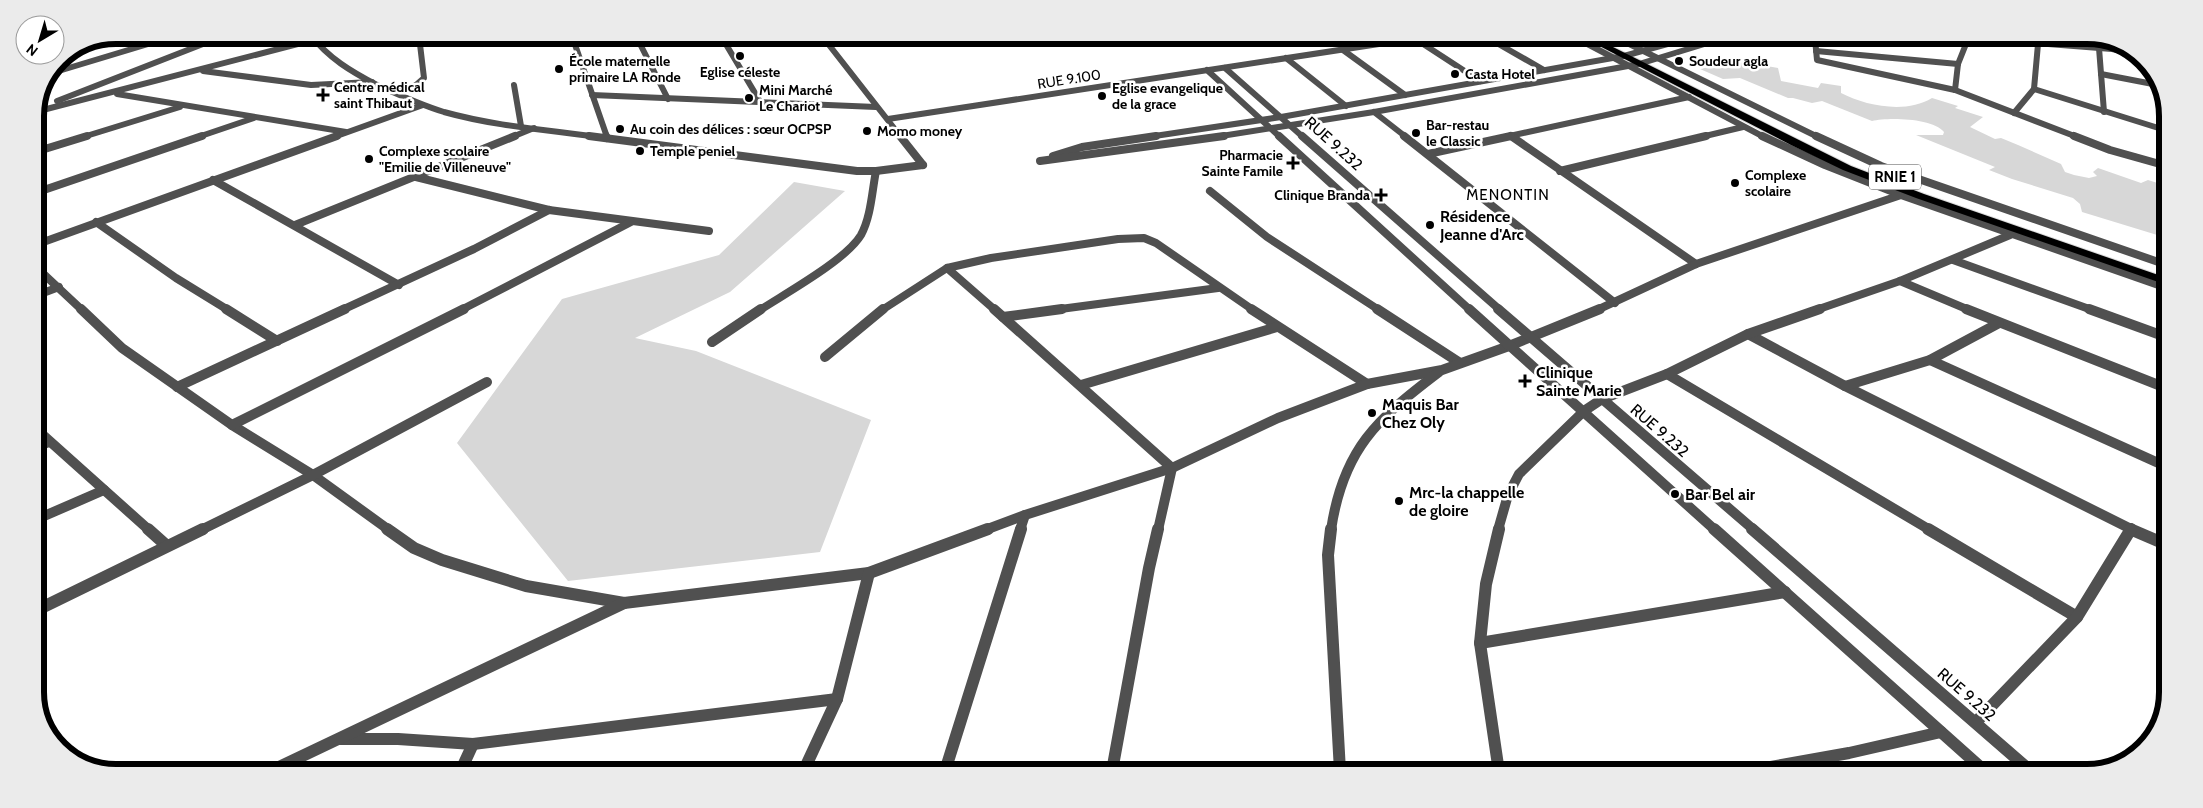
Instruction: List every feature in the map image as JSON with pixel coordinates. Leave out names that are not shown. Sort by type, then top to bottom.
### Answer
[{"type":"highway","name":"RNIE 1","points":[[1600,44],[1624,56],[1634,65],[1847,168],[1920,196],[2159,279]]},
{"type":"highway","name":"RNIE 1","points":[[1620,44],[1654,59],[1809,140],[1863,164],[1930,190],[2159,269]]},
{"type":"street","points":[[61,70],[148,44]]},
{"type":"street","points":[[45,107],[203,44]]},
{"type":"street","points":[[45,108],[197,71],[288,44]]},
{"type":"street","points":[[319,44],[334,59],[372,82],[424,105],[463,116],[534,128],[829,168],[876,171],[923,165],[828,44]]},
{"type":"street","points":[[396,93],[416,85],[424,78],[420,44]]},
{"type":"street","points":[[575,44],[607,138]]},
{"type":"street","points":[[640,44],[668,98]]},
{"type":"street","points":[[726,44],[761,103]]},
{"type":"street","name":"RUE 9.100","points":[[888,120],[1380,44]]},
{"type":"street","points":[[1425,44],[1480,81]]},
{"type":"street","points":[[1498,44],[1544,70]]},
{"type":"street","points":[[1587,44],[1614,58],[1634,65],[1783,148],[1901,195],[2159,285]]},
{"type":"street","points":[[1626,44],[1639,52]]},
{"type":"street","points":[[1668,44],[1614,58],[1346,106],[1082,147],[1040,161],[1274,129],[1374,112],[1634,65],[1704,44]]},
{"type":"street","points":[[1815,44],[1817,60],[1955,90],[2110,150],[2159,164]]},
{"type":"street","points":[[1955,90],[1958,64],[1966,44]]},
{"type":"street","points":[[2014,113],[2034,89],[2038,44],[2119,51]]},
{"type":"street","points":[[2099,48],[2104,112]]},
{"type":"street","points":[[1344,50],[1405,95]]},
{"type":"street","points":[[1816,51],[1958,64]]},
{"type":"street","points":[[1286,58],[1346,106]]},
{"type":"street","points":[[1654,59],[1881,166],[2159,262]]},
{"type":"street","name":"RUE 9.232","points":[[1225,68],[1530,337],[2022,764]]},
{"type":"street","name":"RUE 9.232","points":[[1207,70],[1274,129],[1509,346],[1977,764]]},
{"type":"street","points":[[197,71],[311,85],[372,82]]},
{"type":"street","points":[[2101,74],[2152,84]]},
{"type":"street","points":[[514,86],[521,126]]},
{"type":"street","points":[[2034,89],[2159,128]]},
{"type":"street","points":[[112,93],[180,106],[347,132]]},
{"type":"street","points":[[592,95],[876,107]]},
{"type":"street","points":[[1428,154],[1689,96]]},
{"type":"street","points":[[44,241],[424,105]]},
{"type":"street","points":[[44,149],[180,106]]},
{"type":"street","points":[[1374,112],[1615,303]]},
{"type":"street","points":[[44,191],[256,118]]},
{"type":"street","points":[[1560,171],[1743,127]]},
{"type":"street","points":[[295,225],[534,128]]},
{"type":"street","points":[[1156,136],[1164,145]]},
{"type":"street","points":[[1510,136],[1696,264]]},
{"type":"street","points":[[712,342],[847,252],[861,234],[867,216],[876,171]]},
{"type":"street","points":[[416,176],[549,210],[709,231]]},
{"type":"street","points":[[213,180],[399,284]]},
{"type":"street","points":[[1210,191],[1267,237],[1460,363]]},
{"type":"street","points":[[44,274],[122,348],[232,425],[313,475],[414,548],[442,560],[526,586],[624,603],[869,573],[1025,515],[1172,468],[1278,418],[1367,384],[1442,370],[1509,346],[1615,303],[1696,264],[1901,195]]},
{"type":"street","points":[[177,388],[483,245],[549,210]]},
{"type":"street","points":[[96,222],[176,278],[277,341]]},
{"type":"street","points":[[232,425],[502,290],[632,222]]},
{"type":"street","points":[[1498,764],[1480,643],[1486,584],[1508,495],[1519,474],[1584,411],[1602,399],[1667,374],[1748,334],[1953,260],[2010,234]]},
{"type":"street","points":[[825,357],[887,306],[947,268],[963,263],[1010,255],[1118,239],[1144,238],[1156,244],[1277,327],[1367,384]]},
{"type":"street","points":[[1953,260],[2159,334]]},
{"type":"street","points":[[947,268],[1081,385],[1172,468]]},
{"type":"street","points":[[1900,280],[1999,323],[2159,385]]},
{"type":"street","points":[[44,293],[59,287]]},
{"type":"street","points":[[1003,317],[1218,288]]},
{"type":"street","points":[[1845,386],[1930,360],[1999,323]]},
{"type":"street","points":[[1081,385],[1277,327]]},
{"type":"street","points":[[1748,334],[1845,386],[2130,529],[2159,541]]},
{"type":"street","points":[[1930,360],[2159,463]]},
{"type":"street","points":[[1340,764],[1328,555],[1331,519],[1341,484],[1366,436],[1397,404],[1442,370]]},
{"type":"street","points":[[1667,374],[2077,616]]},
{"type":"street","points":[[44,607],[313,475],[487,382]]},
{"type":"street","points":[[44,437],[167,546]]},
{"type":"street","points":[[44,444],[49,442]]},
{"type":"street","points":[[1113,764],[1149,568],[1172,468]]},
{"type":"street","points":[[44,516],[104,490]]},
{"type":"street","points":[[946,764],[1025,515]]},
{"type":"street","points":[[1976,722],[2077,616],[2130,529]]},
{"type":"street","points":[[807,764],[837,699],[869,573]]},
{"type":"street","points":[[1480,643],[1784,592]]},
{"type":"street","points":[[286,764],[624,603]]},
{"type":"street","points":[[340,739],[398,739],[473,744],[837,699]]},
{"type":"street","points":[[1787,764],[1849,753],[1941,732]]},
{"type":"street","points":[[464,764],[473,744]]},
{"type":"shaded area","points":[[1739,61],[1778,68],[1781,81],[1818,88],[1821,83],[1841,86],[1841,93],[1874,105],[1910,106],[1932,98],[1958,106],[1955,108],[1983,117],[1970,127],[1995,139],[2001,138],[2061,164],[2065,172],[2089,178],[2097,176],[2093,172],[2098,168],[2141,183],[2148,180],[2159,183],[2159,236],[2082,212],[2080,204],[2073,198],[1989,170],[1995,167],[1916,135],[1943,135],[1944,132],[1930,124],[1921,121],[1899,119],[1872,121],[1822,101],[1812,103],[1788,98],[1740,78],[1723,79],[1700,69],[1721,64],[1731,68],[1740,66],[1733,62]]},
{"type":"shaded area","points":[[794,182],[845,191],[730,292],[635,338],[696,351],[871,420],[820,552],[568,581],[457,443],[562,299],[719,255]]},
{"type":"place","name":"Eglise céleste","points":[[740,56]]},
{"type":"place","name":"Soudeur agla","points":[[1679,61]]},
{"type":"place","name":"École maternelle primaire LA Ronde","points":[[559,69]]},
{"type":"place","name":"Casta Hotel","points":[[1455,74]]},
{"type":"place","name":"Centre médical saint Thibaut","points":[[323,95]]},
{"type":"place","name":"Eglise evangelique de la grace","points":[[1102,96]]},
{"type":"place","name":"Mini Marché Le Chariot","points":[[749,98]]},
{"type":"place","name":"Au coin des délices : sœur OCPSP","points":[[620,129]]},
{"type":"place","name":"Momo money","points":[[867,131]]},
{"type":"place","name":"Bar-restau le Classic","points":[[1416,133]]},
{"type":"place","name":"Temple peniel","points":[[640,151]]},
{"type":"place","name":"Complexe scolaire \"Emilie de Villeneuve\"","points":[[369,159]]},
{"type":"place","name":"Pharmacie Sainte Famile","points":[[1293,163]]},
{"type":"place","name":"Complexe scolaire","points":[[1735,183]]},
{"type":"place","name":"Clinique Branda","points":[[1381,195]]},
{"type":"place","name":"Résidence Jeanne d'Arc","points":[[1430,225]]},
{"type":"place","name":"Clinique Sainte Marie","points":[[1525,381]]},
{"type":"place","name":"Maquis Bar Chez Oly","points":[[1372,413]]},
{"type":"place","name":"Bar Bel air","points":[[1675,494]]},
{"type":"place","name":"Mrc-la chappelle de gloire","points":[[1399,501]]},
{"type":"district","name":"MENONTIN","points":[[1508,195]]}]
